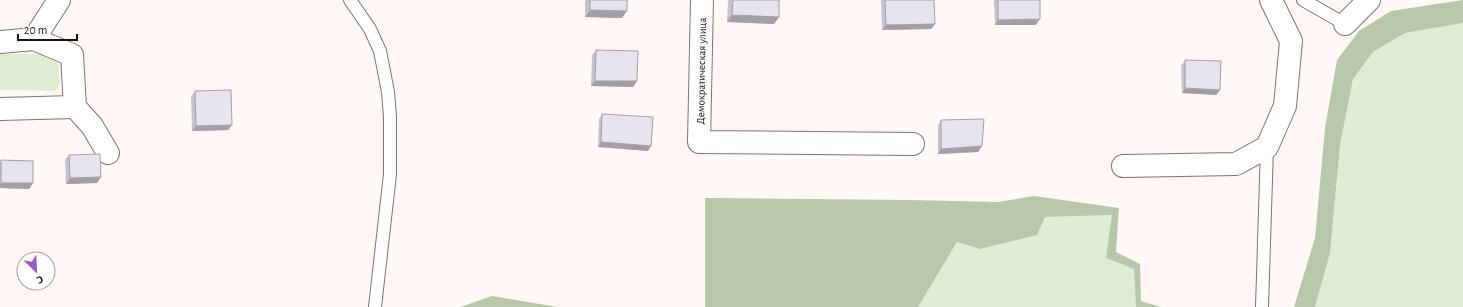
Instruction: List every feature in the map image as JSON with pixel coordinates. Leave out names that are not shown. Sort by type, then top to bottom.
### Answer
[{"type":"street","points":[[34,39],[59,0]]},
{"type":"street","name":"Демократическая улица","points":[[702,0],[699,142],[914,144]]},
{"type":"street","points":[[1123,166],[1236,164],[1267,147],[1285,106],[1290,41],[1271,0]]},
{"type":"street","points":[[1345,24],[1369,0]]},
{"type":"street","points":[[0,42],[34,39],[72,55],[75,107],[92,126],[108,153]]},
{"type":"street","points":[[0,109],[75,107]]},
{"type":"lane","points":[[350,0],[370,29],[380,51],[388,92],[390,117],[390,174],[375,307]]},
{"type":"lane","points":[[1302,0],[1345,24]]},
{"type":"lane","points":[[1262,307],[1267,147]]},
{"type":"green space","points":[[1463,0],[1463,23],[1405,33],[1373,52],[1353,79],[1340,145],[1330,253],[1315,307],[1294,307],[1315,238],[1325,128],[1337,60],[1359,31],[1391,11]]},
{"type":"green space","points":[[1463,23],[1463,307],[1315,307],[1330,253],[1340,145],[1353,79],[1373,52],[1405,33]]},
{"type":"green space","points":[[0,54],[45,54],[58,63],[60,84],[55,91],[0,90]]},
{"type":"green space","points":[[1034,196],[1119,208],[1116,252],[1140,264],[1141,301],[1161,307],[1136,307],[1134,269],[1106,258],[1112,215],[1045,217],[1037,235],[980,249],[957,242],[918,307],[705,307],[705,198],[998,202]]},
{"type":"green space","points":[[1113,215],[1106,258],[1135,269],[1137,307],[918,307],[957,242],[980,249],[1037,235],[1045,217]]},
{"type":"green space","points":[[492,296],[558,307],[460,307]]},
{"type":"building","points":[[590,0],[627,0],[627,11],[590,10]]},
{"type":"building","points":[[733,0],[779,0],[779,17],[732,15]]},
{"type":"building","points":[[885,0],[934,0],[935,24],[886,25]]},
{"type":"building","points":[[998,0],[1040,0],[1040,19],[998,20]]},
{"type":"building","points":[[596,50],[638,51],[637,81],[595,81]]},
{"type":"building","points":[[1185,60],[1221,61],[1220,90],[1185,88]]},
{"type":"building","points":[[231,90],[232,125],[196,126],[195,91]]},
{"type":"building","points":[[602,114],[653,117],[651,146],[601,142]]},
{"type":"building","points":[[984,119],[982,146],[941,149],[941,120]]},
{"type":"building","points":[[100,154],[101,177],[70,178],[69,155]]},
{"type":"building","points":[[1,160],[33,161],[33,183],[1,183]]}]
